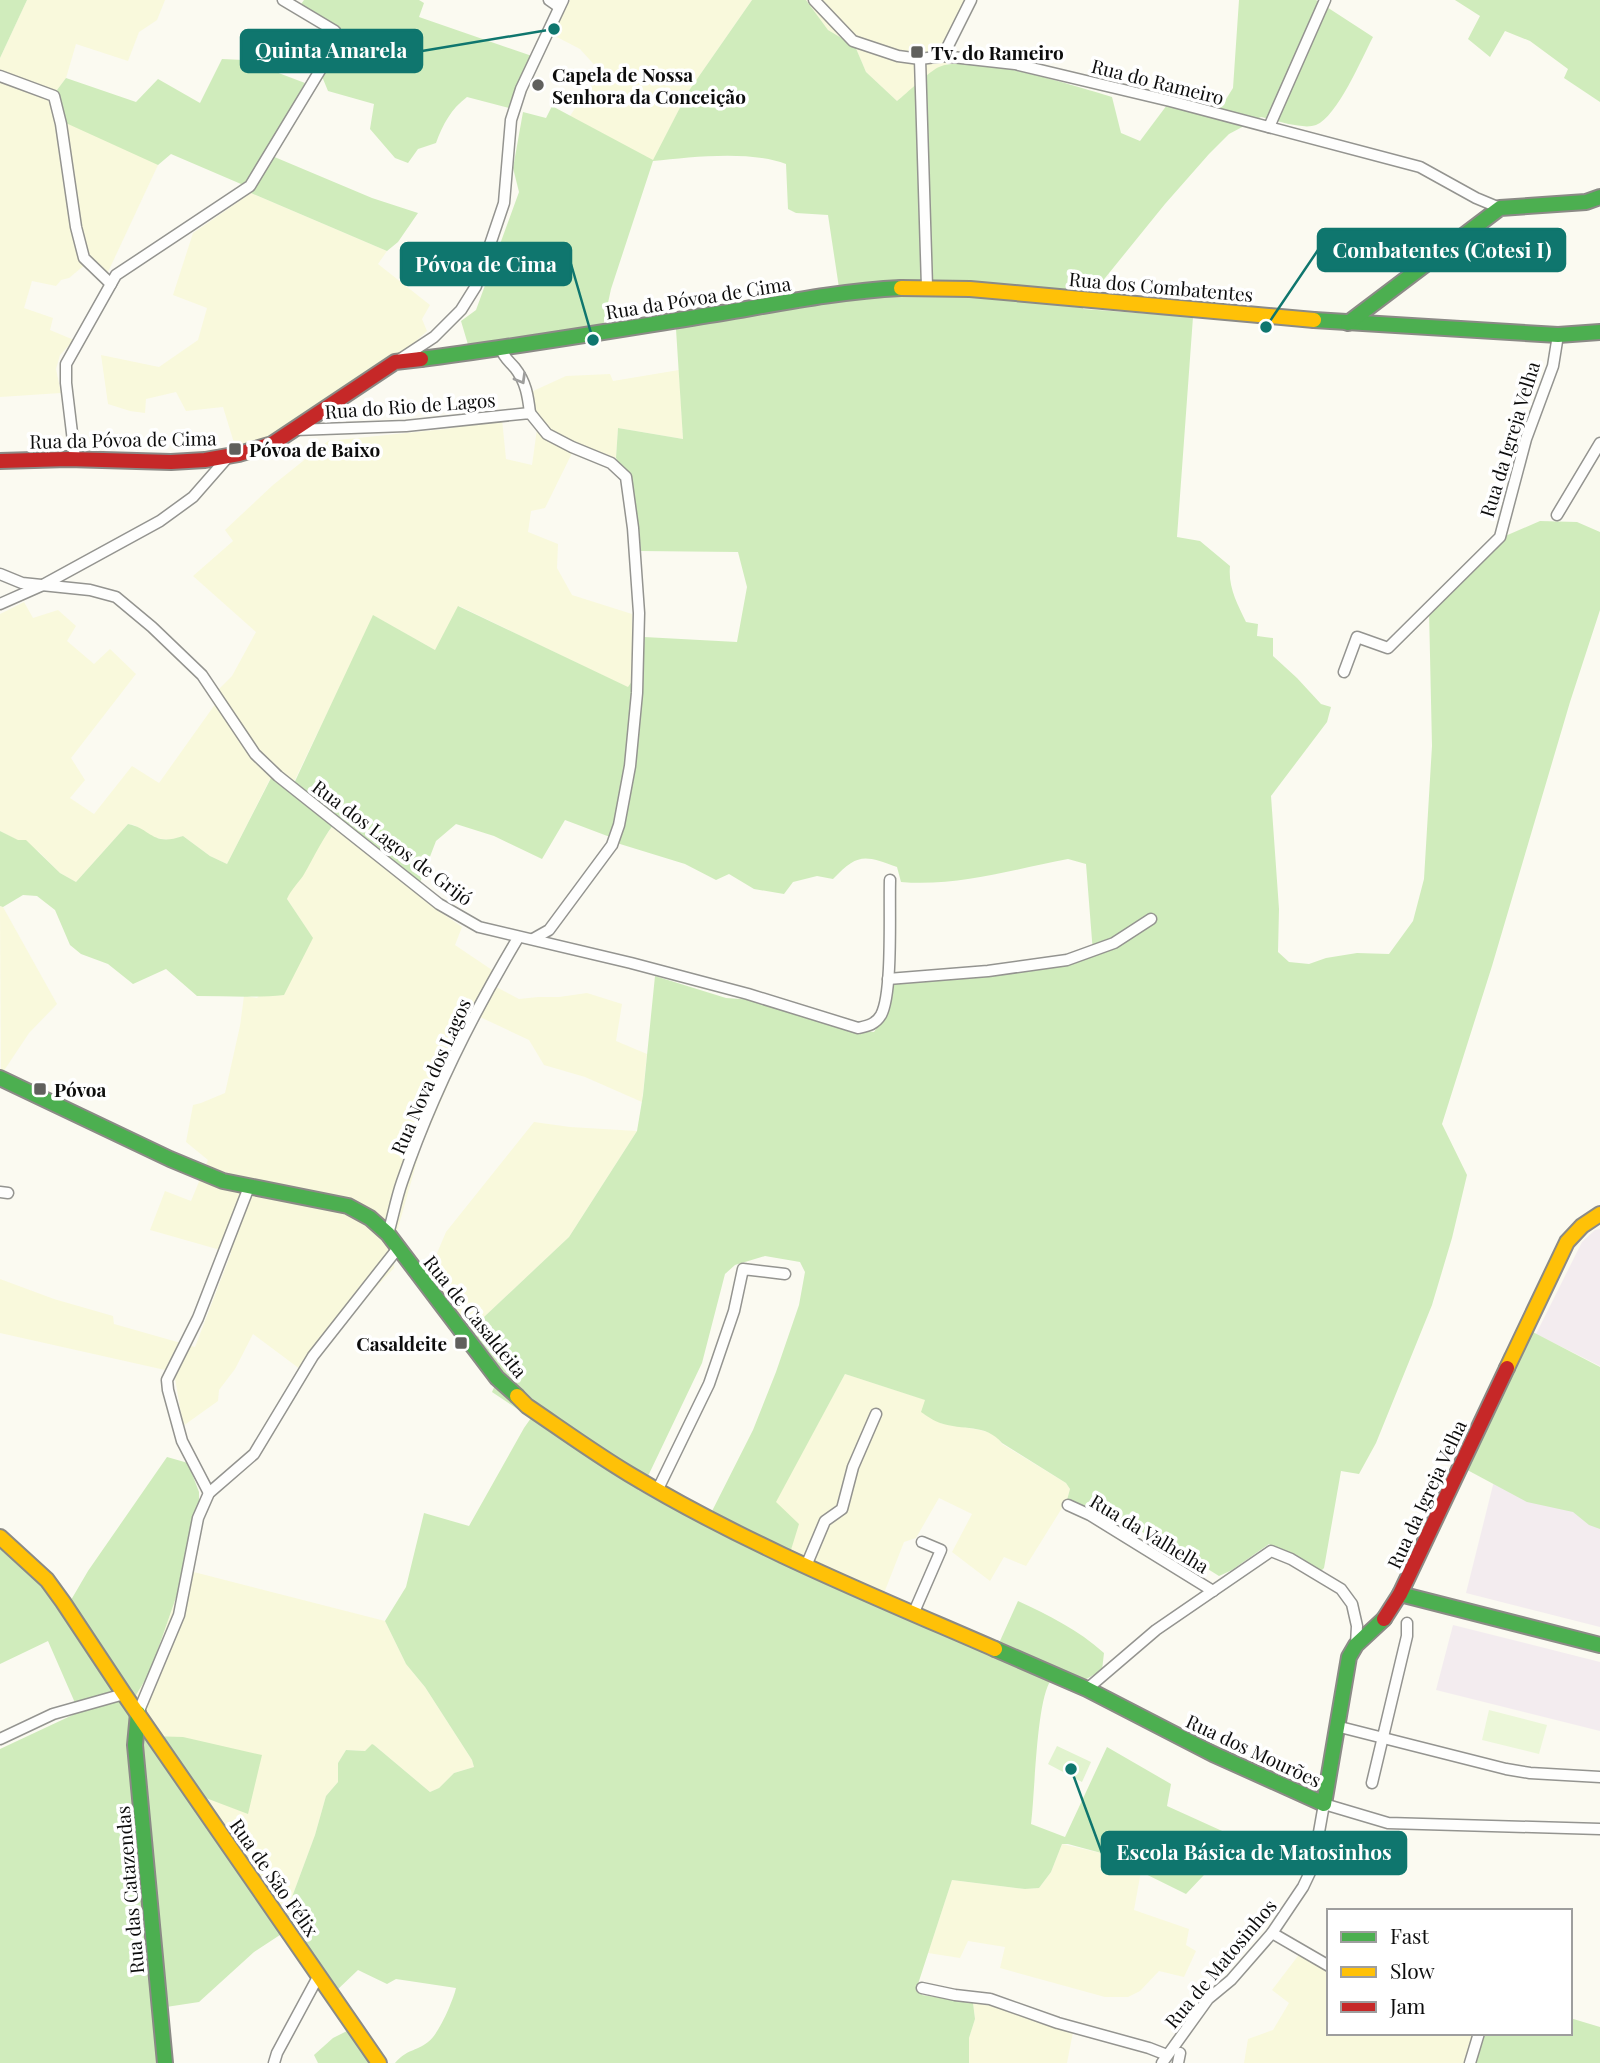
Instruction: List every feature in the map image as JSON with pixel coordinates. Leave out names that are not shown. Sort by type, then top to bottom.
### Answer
[{"type":"street","points":[[75,458],[66,365],[116,275],[250,186],[337,44],[335,32],[283,0]]},
{"type":"street","points":[[396,362],[434,337],[461,310],[476,285],[504,203],[511,120],[521,89],[561,4],[549,0]]},
{"type":"street","name":"Rua do Rameiro","points":[[814,0],[853,41],[898,56],[920,59],[943,56],[1015,64],[1269,127],[1420,167],[1500,208]]},
{"type":"street","points":[[943,56],[971,0]]},
{"type":"street","points":[[1269,127],[1325,0]]},
{"type":"street","points":[[920,59],[928,287]]},
{"type":"street","points":[[0,76],[54,96],[61,124],[76,227],[84,258],[111,284]]},
{"type":"street","points":[[1348,323],[1500,208],[1586,202],[1600,197]]},
{"type":"street","name":"Rua da Póvoa de Cima","points":[[0,461],[75,458],[186,462],[228,457],[251,452],[272,443],[396,362],[501,349],[878,289],[928,287]]},
{"type":"street","name":"Rua dos Combatentes","points":[[928,287],[1017,292],[1348,323],[1558,335],[1600,332]]},
{"type":"street","name":"Rua da Igreja Velha","points":[[1344,672],[1357,637],[1388,648],[1500,537],[1526,439],[1553,366],[1558,335]]},
{"type":"street","name":"Rua do Rio de Lagos","points":[[292,430],[406,426],[530,413],[527,389],[516,370],[503,356],[501,349]]},
{"type":"street","points":[[530,413],[547,434],[611,463],[626,477],[633,528],[639,613],[637,693],[630,766],[619,825],[612,845],[549,930],[533,939]]},
{"type":"street","points":[[1557,515],[1600,443]]},
{"type":"street","points":[[0,604],[43,585],[160,521],[193,497],[228,457]]},
{"type":"street","name":"Rua dos Lagos de Grijó","points":[[0,574],[22,583],[90,590],[116,597],[202,675],[255,754],[278,776],[439,904],[479,927],[748,994],[858,1028],[871,1026],[881,1015],[888,979],[890,880]]},
{"type":"street","points":[[888,979],[988,971],[1067,960],[1114,943],[1151,919]]},
{"type":"street","name":"Rua Nova dos Lagos","points":[[388,1234],[401,1184],[429,1111],[491,983],[518,938]]},
{"type":"street","name":"Rua de Casaldeita","points":[[0,1078],[170,1159],[223,1181],[348,1206],[369,1216],[388,1234],[492,1372],[527,1406],[657,1491],[806,1566],[914,1612]]},
{"type":"street","points":[[209,1493],[182,1441],[167,1380],[198,1318],[249,1187]]},
{"type":"street","name":"Rua da Igreja Velha","points":[[1324,1804],[1347,1663],[1356,1645],[1381,1623],[1400,1594],[1567,1242],[1578,1228],[1600,1214]]},
{"type":"street","points":[[138,1713],[179,1615],[198,1518],[209,1493],[254,1454],[313,1356],[398,1248]]},
{"type":"street","points":[[657,1491],[709,1384],[734,1311],[743,1269],[785,1274]]},
{"type":"street","points":[[806,1566],[825,1521],[842,1509],[853,1467],[876,1414]]},
{"type":"street","name":"Rua da Valhelha","points":[[1068,1505],[1090,1515],[1213,1591]]},
{"type":"street","name":"Rua de São Félix","points":[[0,1537],[47,1580],[379,2063]]},
{"type":"street","points":[[914,1612],[941,1550],[922,1542]]},
{"type":"street","points":[[1087,1689],[1156,1630],[1271,1551],[1291,1559],[1341,1589],[1352,1604],[1357,1626],[1356,1645]]},
{"type":"street","points":[[1400,1594],[1600,1645]]},
{"type":"street","name":"Rua dos Mourões","points":[[914,1612],[1087,1689],[1213,1754],[1324,1804],[1388,1824],[1600,1829]]},
{"type":"street","points":[[1372,1783],[1407,1636],[1407,1623]]},
{"type":"street","points":[[0,1739],[53,1714],[124,1694]]},
{"type":"street","name":"Rua das Catazendas","points":[[138,1713],[135,1745],[165,2063]]},
{"type":"street","points":[[1336,1726],[1506,1769],[1600,1777]]},
{"type":"street","name":"Rua de Matosinhos","points":[[1165,2059],[1208,1999],[1231,1980],[1272,1933],[1311,1873],[1324,1804]]},
{"type":"street","points":[[1272,1933],[1327,1965]]},
{"type":"street","points":[[274,2063],[319,1975]]},
{"type":"street","points":[[922,1988],[990,1999],[1032,2015],[1149,2048],[1165,2059]]},
{"type":"street","points":[[1470,2063],[1478,2035]]},
{"type":"shaded area","points":[[1600,1229],[1600,1366],[1536,1334],[1582,1242],[1595,1230]]},
{"type":"shaded area","points":[[1495,1477],[1600,1516],[1600,1627],[1466,1593]]},
{"type":"shaded area","points":[[1453,1625],[1600,1662],[1600,1731],[1436,1690]]},
{"type":"green space","points":[[0,0],[27,0],[0,58]]},
{"type":"green space","points":[[27,0],[165,0],[157,20],[139,32],[128,61],[76,44],[66,78],[51,98],[158,165],[108,272],[87,263],[56,286],[32,281],[24,308],[53,318],[50,330],[74,340],[60,355],[56,369],[61,393],[0,397],[0,58]]},
{"type":"green space","points":[[304,0],[419,0],[424,3],[419,17],[532,56],[509,108],[467,97],[448,117],[436,143],[418,149],[408,163],[395,158],[370,129],[374,104],[328,91],[321,74],[344,34],[329,22],[299,7]]},
{"type":"green space","points":[[570,0],[752,0],[688,92],[653,161],[570,116],[600,71],[580,49],[553,35]]},
{"type":"green space","points":[[752,0],[806,0],[828,30],[855,46],[866,72],[897,101],[939,67],[975,64],[999,67],[1112,97],[1121,133],[1140,141],[1170,101],[1212,112],[1223,104],[1233,88],[1239,0],[1316,0],[1373,37],[1348,86],[1324,120],[1316,125],[1304,126],[1261,117],[1229,134],[1165,204],[1084,304],[1083,309],[1193,317],[1177,537],[1200,541],[1230,566],[1232,588],[1246,622],[1258,624],[1257,636],[1273,638],[1273,656],[1321,704],[1331,707],[1327,722],[1271,796],[1279,909],[1278,952],[1289,962],[1309,964],[1357,953],[1389,954],[1413,921],[1424,879],[1432,746],[1429,610],[1496,540],[1540,521],[1577,522],[1600,532],[1600,610],[1442,1124],[1467,1175],[1432,1305],[1376,1443],[1359,1474],[1341,1471],[1324,1568],[1320,1572],[1269,1544],[1219,1576],[1179,1551],[1115,1518],[1109,1522],[1067,1500],[1070,1489],[1066,1483],[988,1433],[938,1422],[921,1412],[925,1400],[845,1374],[776,1502],[799,1524],[786,1566],[943,1634],[995,1652],[1018,1601],[1073,1630],[1104,1653],[1102,1670],[1083,1681],[1051,1680],[1046,1691],[1039,1727],[1031,1824],[1065,1837],[1107,1747],[1171,1784],[1167,1806],[1231,1835],[1220,1858],[1186,1894],[1105,1854],[1068,1844],[1062,1844],[1051,1872],[1039,1888],[1025,1889],[952,1880],[918,1984],[922,1995],[973,2003],[975,2019],[969,2038],[969,2063],[395,2063],[403,2055],[423,2045],[437,2032],[456,1988],[396,1979],[387,1984],[358,1970],[336,1991],[283,1933],[254,1952],[199,2002],[153,2009],[159,2063],[0,2063],[0,1749],[79,1712],[48,1641],[0,1664],[0,1539],[64,1612],[88,1571],[167,1457],[188,1463],[199,1492],[199,1512],[187,1566],[150,1672],[136,1695],[132,1714],[149,1736],[183,1737],[262,1755],[248,1814],[190,1792],[288,1920],[292,1897],[326,1796],[338,1782],[338,1763],[346,1750],[365,1751],[374,1745],[430,1792],[439,1788],[454,1773],[474,1767],[425,1687],[406,1664],[385,1621],[406,1587],[424,1513],[469,1526],[531,1418],[492,1392],[500,1374],[467,1333],[569,1237],[637,1131],[655,976],[726,998],[755,1000],[845,1028],[874,1032],[880,1023],[892,983],[1002,973],[1093,953],[1086,864],[1068,859],[964,880],[922,883],[901,882],[897,867],[877,860],[862,859],[849,864],[833,879],[817,876],[793,882],[784,894],[754,889],[729,874],[716,880],[685,864],[620,844],[610,837],[565,820],[542,859],[494,836],[456,824],[436,841],[419,885],[339,818],[287,899],[313,938],[284,995],[197,996],[166,969],[133,984],[108,964],[81,954],[70,945],[55,910],[37,896],[23,895],[3,907],[0,906],[0,831],[18,840],[26,840],[60,873],[76,882],[128,824],[158,838],[173,839],[183,836],[210,856],[227,864],[271,778],[290,792],[373,615],[435,650],[458,606],[628,687],[635,677],[644,637],[737,642],[747,587],[738,552],[639,551],[622,468],[616,458],[618,428],[683,439],[676,329],[841,301],[828,215],[796,213],[788,209],[786,164],[738,156],[702,156],[653,161],[611,289],[603,326],[469,348],[461,321],[476,310],[519,192],[513,168],[523,112],[546,118],[552,106],[653,160],[688,92]],"holes":[[[765,1256],[800,1262],[805,1272],[799,1305],[776,1372],[753,1430],[705,1525],[638,1490],[649,1474],[702,1363],[725,1274],[735,1265]]]},
{"type":"green space","points":[[806,0],[967,0],[943,42],[947,66],[939,67],[897,101],[866,72],[855,46],[828,30]]},
{"type":"green space","points":[[1455,0],[1600,0],[1600,102],[1564,78],[1568,69],[1530,41],[1505,31],[1490,57],[1468,39],[1480,16]]},
{"type":"green space","points":[[222,59],[244,60],[305,83],[265,153],[372,198],[418,213],[398,242],[387,251],[251,193],[241,184],[171,154],[158,165],[68,124],[54,113],[51,98],[66,78],[136,102],[158,79],[200,103]]},
{"type":"green space","points":[[251,193],[387,251],[378,264],[430,305],[422,319],[427,331],[400,356],[274,436],[235,446],[223,407],[186,411],[176,392],[146,399],[145,413],[108,404],[101,355],[159,367],[198,340],[207,308],[173,295],[193,233]]},
{"type":"green space","points":[[679,370],[683,439],[618,428],[616,458],[577,443],[545,508],[531,511],[528,532],[558,544],[557,568],[572,595],[632,614],[632,632],[644,637],[635,677],[629,688],[459,606],[435,650],[374,616],[289,792],[270,779],[227,864],[210,856],[183,836],[172,840],[154,838],[128,824],[76,882],[60,873],[38,851],[0,831],[0,614],[24,602],[33,618],[58,610],[76,626],[67,641],[94,664],[110,649],[136,674],[71,758],[85,780],[70,798],[94,814],[132,766],[159,783],[221,696],[217,691],[232,676],[256,632],[193,576],[233,541],[225,530],[273,485],[328,441],[445,429],[502,419],[506,459],[532,465],[537,429],[531,392],[566,376],[610,374],[613,381]]},
{"type":"green space","points":[[339,818],[419,885],[422,899],[462,927],[455,945],[492,970],[487,982],[519,999],[587,993],[622,1004],[616,1041],[647,1054],[642,1102],[585,1077],[544,1065],[529,1040],[480,1017],[421,1147],[396,1235],[394,1268],[336,1330],[308,1375],[253,1334],[235,1369],[219,1390],[218,1401],[183,1426],[174,1372],[0,1333],[0,1279],[54,1299],[113,1316],[114,1324],[195,1347],[231,1253],[150,1230],[165,1191],[191,1201],[208,1160],[186,1142],[193,1105],[225,1093],[244,996],[257,998],[312,937],[287,899],[317,847]]},
{"type":"green space","points":[[0,906],[57,1004],[29,1033],[1,1075]]},
{"type":"green space","points":[[534,1122],[637,1131],[569,1237],[467,1333],[442,1303],[429,1272],[446,1232]]},
{"type":"green space","points":[[1529,1330],[1600,1367],[1600,1529],[1589,1525],[1573,1512],[1527,1502],[1458,1465],[1504,1353],[1527,1335]]},
{"type":"green space","points":[[845,1374],[926,1400],[940,1423],[995,1434],[1002,1444],[1066,1483],[1070,1489],[1067,1500],[1026,1566],[1004,1557],[990,1581],[952,1552],[972,1514],[939,1498],[916,1538],[904,1542],[879,1606],[786,1565],[775,1502]]},
{"type":"green space","points":[[186,1570],[385,1621],[406,1664],[425,1687],[472,1760],[474,1767],[454,1773],[439,1788],[430,1792],[374,1745],[365,1751],[346,1750],[338,1763],[338,1782],[326,1796],[292,1897],[288,1920],[132,1714],[136,1695],[150,1672]]},
{"type":"green space","points":[[1489,1710],[1547,1725],[1539,1754],[1482,1740]]},
{"type":"green space","points":[[1057,1746],[1091,1762],[1082,1782],[1048,1764]]},
{"type":"green space","points":[[1062,1844],[1105,1854],[1141,1871],[1134,1910],[1189,1929],[1186,1945],[1196,1951],[1184,1977],[1159,1971],[1140,1991],[1128,1997],[1105,1997],[1000,1968],[1005,1947],[968,1941],[960,1958],[928,1953],[952,1880],[1025,1889],[1039,1888],[1051,1872]]},
{"type":"green space","points":[[1301,1952],[1327,1969],[1327,2035],[1479,2035],[1473,2063],[1244,2063],[1248,2039],[1273,2030],[1289,2003],[1272,1990]]},
{"type":"green space","points":[[997,2002],[1029,2019],[1073,2032],[1067,2063],[969,2063],[969,2038],[975,2019],[973,2003]]},
{"type":"green space","points":[[1572,2019],[1600,2027],[1600,2063],[1473,2063],[1479,2035],[1572,2035]]},
{"type":"green space","points":[[347,2031],[372,2063],[318,2063],[314,2055],[333,2038]]},
{"type":"traffic: fast","points":[[1348,323],[1500,208],[1586,202],[1600,197]]},
{"type":"traffic: fast","points":[[421,359],[811,298],[901,288]]},
{"type":"traffic: fast","points":[[1314,320],[1558,335],[1600,332]]},
{"type":"traffic: fast","points":[[0,1078],[170,1159],[223,1181],[348,1206],[370,1218],[388,1234],[497,1378],[517,1396]]},
{"type":"traffic: fast","points":[[1400,1594],[1600,1645]]},
{"type":"traffic: fast","points":[[995,1649],[1087,1689],[1213,1754],[1324,1804],[1349,1657],[1356,1645],[1384,1619]]},
{"type":"traffic: fast","points":[[138,1713],[135,1745],[165,2063]]},
{"type":"traffic: slow","points":[[901,288],[970,289],[1314,320]]},
{"type":"traffic: slow","points":[[1507,1368],[1567,1242],[1582,1226],[1600,1214]]},
{"type":"traffic: slow","points":[[517,1396],[527,1406],[616,1466],[718,1523],[809,1568],[995,1649]]},
{"type":"traffic: slow","points":[[0,1537],[47,1580],[63,1602],[379,2063]]},
{"type":"traffic: jam","points":[[0,461],[68,459],[171,462],[239,454],[272,444],[395,362],[421,359]]},
{"type":"traffic: jam","points":[[1384,1619],[1400,1594],[1507,1368]]},
{"type":"place","name":"Quinta Amarela","points":[[554,29]]},
{"type":"place","name":"Tv. do Rameiro","points":[[917,52]]},
{"type":"place","name":"Capela de Nossa Senhora da Conceição","points":[[538,85]]},
{"type":"place","name":"Combatentes (Cotesi I)","points":[[1266,327]]},
{"type":"place","name":"Póvoa de Cima","points":[[593,340]]},
{"type":"place","name":"Póvoa de Baixo","points":[[235,449]]},
{"type":"place","name":"Póvoa","points":[[40,1089]]},
{"type":"place","name":"Casaldeite","points":[[461,1343]]},
{"type":"place","name":"Escola Básica de Matosinhos","points":[[1071,1769]]}]
